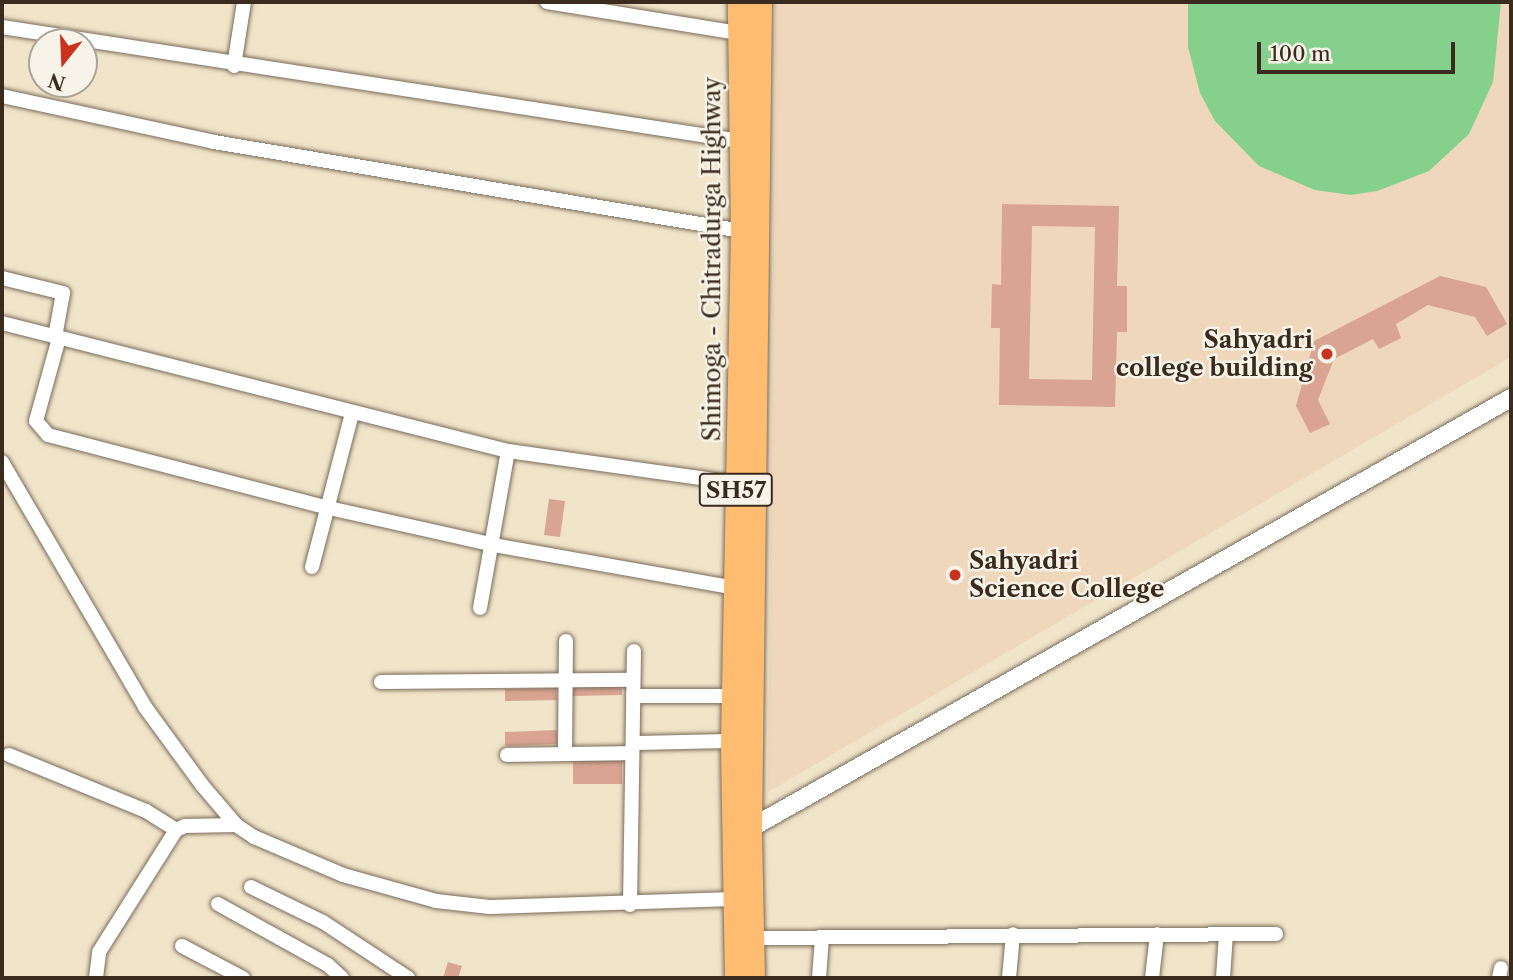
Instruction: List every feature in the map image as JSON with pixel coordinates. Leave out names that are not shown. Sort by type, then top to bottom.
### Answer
[{"type":"main road","name":"Shimoga - Chitradurga Highway","points":[[736,978],[734,899],[742,834],[749,35],[739,2]]},
{"type":"main road","name":"Shimoga - Chitradurga Highway","points":[[753,978],[752,938],[732,741],[742,231],[740,141],[749,35],[760,2]]},
{"type":"street","points":[[234,66],[244,2]]},
{"type":"street","points":[[547,2],[749,35]]},
{"type":"street","points":[[2,27],[234,66],[740,141]]},
{"type":"street","points":[[2,96],[214,142],[742,231]]},
{"type":"street","points":[[2,278],[63,293],[57,337],[36,421],[42,432],[328,509],[494,545],[735,588]]},
{"type":"street","points":[[2,323],[508,451],[737,483]]},
{"type":"street","points":[[742,834],[1511,398]]},
{"type":"street","points":[[312,567],[352,413]]},
{"type":"street","points":[[480,608],[494,545],[508,451]]},
{"type":"street","points":[[2,462],[145,707],[236,825],[291,856],[426,899],[490,907],[631,905],[734,899]]},
{"type":"street","points":[[565,754],[568,680],[566,641]]},
{"type":"street","points":[[631,905],[634,651]]},
{"type":"street","points":[[381,682],[633,680]]},
{"type":"street","points":[[633,696],[733,696]]},
{"type":"street","points":[[507,755],[565,754],[732,741]]},
{"type":"street","points":[[9,755],[146,811],[176,830],[236,825]]},
{"type":"street","points":[[96,978],[99,953],[176,830]]},
{"type":"street","points":[[251,887],[323,922],[408,978]]},
{"type":"street","points":[[218,904],[328,965],[342,978]]},
{"type":"street","points":[[1009,978],[1013,934]]},
{"type":"street","points":[[1152,978],[1157,934]]},
{"type":"street","points":[[1223,978],[1226,934]]},
{"type":"street","points":[[752,938],[1276,934]]},
{"type":"street","points":[[819,978],[822,937]]},
{"type":"street","points":[[181,946],[243,978]]},
{"type":"shaded area","name":"Sahyadri Science College","points":[[775,2],[1511,2],[1511,357],[768,792]]},
{"type":"green space","points":[[1188,2],[1501,2],[1493,82],[1469,134],[1429,171],[1377,191],[1351,195],[1315,190],[1259,166],[1215,121],[1200,93],[1188,47]]},
{"type":"building","points":[[1002,204],[1119,206],[1117,286],[1127,286],[1127,332],[1117,332],[1115,407],[999,405],[1000,328],[991,328],[992,284],[1001,285]],"holes":[[[1032,226],[1095,227],[1092,380],[1029,379]]]},
{"type":"building","name":"Sahyadri college building","points":[[1440,276],[1486,287],[1507,324],[1487,336],[1475,317],[1428,305],[1396,324],[1401,338],[1379,349],[1373,339],[1334,359],[1318,400],[1330,424],[1310,433],[1296,406],[1314,341]]},
{"type":"building","points":[[549,499],[565,501],[560,537],[544,535]]},
{"type":"building","points":[[622,683],[622,695],[572,696],[572,684]]},
{"type":"building","points":[[556,688],[557,700],[505,701],[505,689]]},
{"type":"building","points":[[557,730],[557,744],[505,746],[505,732]]},
{"type":"building","points":[[573,761],[622,761],[622,784],[573,784]]},
{"type":"building","points":[[448,962],[462,966],[458,978],[443,978]]},
{"type":"place","name":"Sahyadri college building","points":[[1327,354]]},
{"type":"place","name":"Sahyadri Science College","points":[[955,575]]}]
